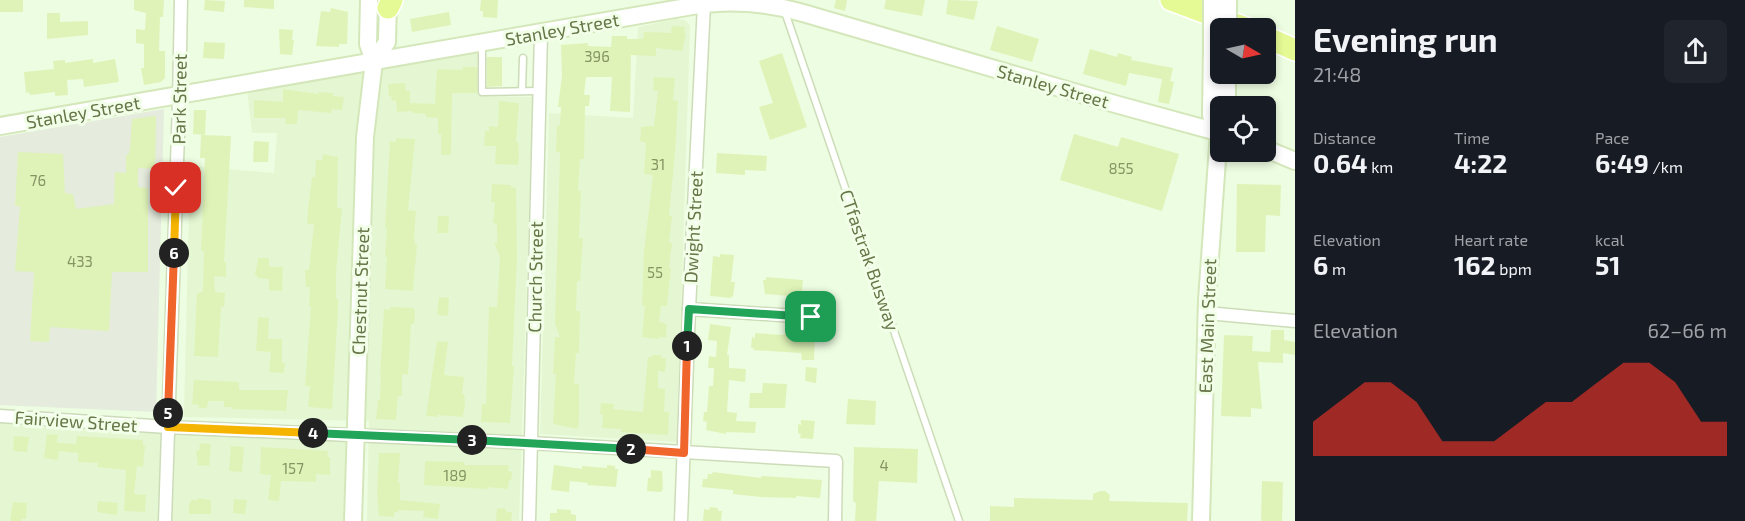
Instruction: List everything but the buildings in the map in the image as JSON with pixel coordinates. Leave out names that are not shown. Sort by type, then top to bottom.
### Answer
[{"type":"highway","points":[[1171,0],[1219,18]]},
{"type":"highway","points":[[1276,41],[1295,50]]},
{"type":"main road","name":"East Main Street","points":[[1211,96],[1212,0]]},
{"type":"main road","points":[[1228,0],[1228,18]]},
{"type":"main road","name":"Chestnut Street","points":[[353,521],[365,137],[374,61],[387,42],[384,2]]},
{"type":"main road","name":"Stanley Street","points":[[0,126],[704,4],[744,3],[783,4],[1115,104],[1210,128]]},
{"type":"main road","points":[[1276,153],[1295,161]]},
{"type":"main road","name":"East Main Street","points":[[1201,521],[1207,313],[1218,162]]},
{"type":"street","name":"Park Street","points":[[165,521],[181,0]]},
{"type":"street","name":"Dwight Street","points":[[681,521],[704,4]]},
{"type":"street","name":"Church Street","points":[[529,521],[541,33]]},
{"type":"street","points":[[689,309],[811,317]]},
{"type":"street","points":[[1207,313],[1295,321]]},
{"type":"street","name":"Fairview Street","points":[[0,416],[168,427],[531,443],[836,461],[835,521]]},
{"type":"lane","name":"CTfastrak Busway","points":[[783,4],[959,521]]},
{"type":"lane","points":[[482,43],[483,92],[540,91]]},
{"type":"lane","points":[[522,91],[523,58]]},
{"type":"shaded area","points":[[676,19],[685,20],[690,26],[677,442],[540,434],[549,113],[633,118],[638,27]]},
{"type":"shaded area","points":[[480,51],[481,96],[533,97],[519,521],[367,521],[369,421],[184,417],[190,166],[274,173],[277,133],[252,133],[247,90]]},
{"type":"shaded area","points":[[164,109],[156,412],[0,405],[0,137]]},
{"type":"shaded area","points":[[0,423],[348,442],[346,521],[0,521]]},
{"type":"route","points":[[176,188],[168,427],[531,443],[684,453],[689,309],[811,317]]}]
